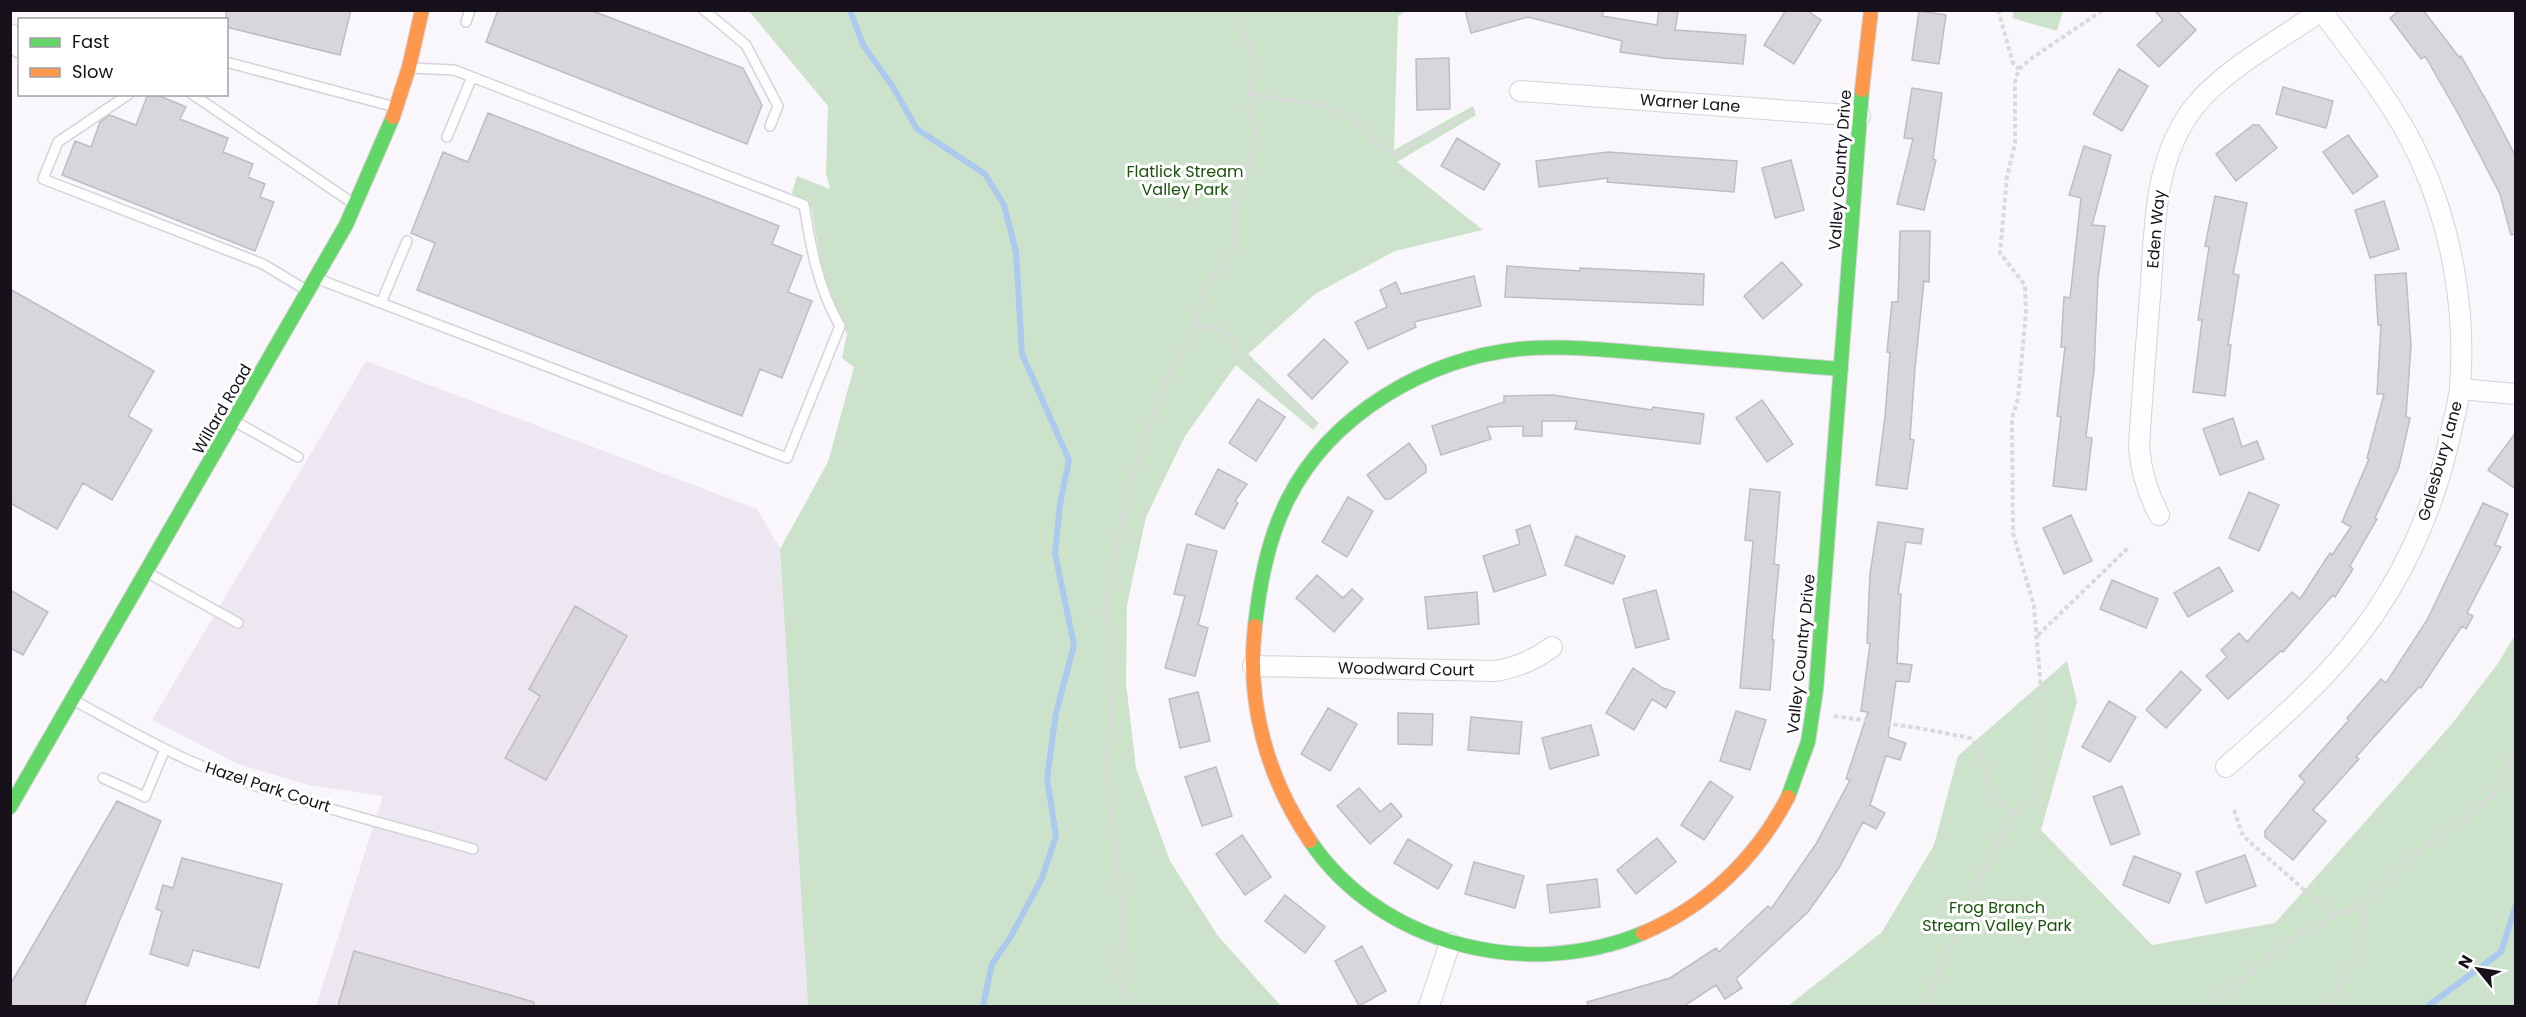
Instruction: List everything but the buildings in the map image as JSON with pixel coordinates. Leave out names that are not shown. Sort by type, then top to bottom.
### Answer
[{"type":"street","name":"Willard Road","points":[[10,807],[234,421],[356,205],[376,164],[397,108],[410,68],[422,10]]},
{"type":"street","name":"Valley Country Drive","points":[[1840,369],[1543,347],[1480,356],[1411,381],[1381,397],[1329,443],[1304,474],[1284,509],[1272,538],[1260,584],[1254,623],[1253,666],[1255,705],[1270,770],[1286,805],[1305,837],[1335,873],[1370,903],[1401,922],[1450,943],[1516,955],[1556,955],[1614,944],[1652,930],[1704,899],[1749,858],[1774,824],[1802,766],[1813,724],[1860,116],[1871,10]]},
{"type":"street","name":"Galesbury Lane","points":[[2226,767],[2304,697],[2330,670],[2354,642],[2386,596],[2420,530],[2434,495],[2460,389],[2461,342],[2458,294],[2450,247],[2437,201],[2419,157],[2396,116],[2321,11]]},
{"type":"street","name":"Eden Way","points":[[2159,515],[2148,494],[2141,471],[2139,447],[2157,200],[2166,160],[2183,123],[2207,93],[2222,79],[2321,11]]},
{"type":"street","name":"Warner Lane","points":[[1520,91],[1860,116]]},
{"type":"street","points":[[2460,389],[2516,394]]},
{"type":"street","name":"Woodward Court","points":[[1253,666],[1496,671],[1514,668],[1533,661],[1552,647]]},
{"type":"street","points":[[1429,1006],[1450,943]]},
{"type":"lane","points":[[466,22],[470,10]]},
{"type":"lane","points":[[704,10],[746,45],[778,106],[770,126]]},
{"type":"lane","points":[[228,63],[397,108]]},
{"type":"lane","points":[[316,278],[787,458],[840,326],[825,298],[816,268],[804,205],[454,70],[410,68]]},
{"type":"lane","points":[[447,137],[471,77]]},
{"type":"lane","points":[[126,96],[58,142],[43,179],[263,264],[308,291]]},
{"type":"lane","points":[[195,96],[356,205]]},
{"type":"lane","points":[[381,303],[407,241]]},
{"type":"lane","points":[[234,421],[298,457]]},
{"type":"lane","points":[[146,572],[238,623]]},
{"type":"lane","name":"Hazel Park Court","points":[[73,699],[165,749],[260,787],[474,849]]},
{"type":"lane","points":[[103,778],[145,797],[165,749]]},
{"type":"path","points":[[1138,1006],[1121,987],[1118,978],[1121,898],[1105,756],[1112,718],[1108,680],[1111,630],[1104,612],[1128,492],[1167,377],[1196,326],[1202,295],[1234,250],[1234,206],[1251,159],[1256,130],[1248,107],[1251,94],[1252,52],[1241,23],[1231,10]]},
{"type":"path","points":[[1998,10],[2013,63],[2019,69]]},
{"type":"path","points":[[1930,1006],[1930,994],[1988,860],[2014,814],[2034,800],[2041,781],[2042,703],[2034,606],[2013,533],[2012,418],[2018,399],[2025,324],[2025,285],[2000,253],[2007,176],[2015,144],[2015,81],[2019,69],[2032,58],[2103,10]]},
{"type":"path","points":[[1251,94],[1289,99],[1340,112],[1352,119],[1378,147],[1396,154],[1477,110]]},
{"type":"path","points":[[1196,326],[1221,329],[1231,336],[1240,356],[1318,428]]},
{"type":"path","points":[[2037,636],[2128,548]]},
{"type":"path","points":[[1832,716],[1970,738],[1980,748],[1989,789],[1994,797],[2014,814]]},
{"type":"path","points":[[2204,1006],[2245,977],[2276,949],[2334,916],[2363,905],[2409,858],[2459,823],[2492,796],[2516,746]]},
{"type":"path","points":[[2234,810],[2243,836],[2334,916]]},
{"type":"path","points":[[2333,1006],[2342,978],[2360,951],[2364,927],[2363,905]]},
{"type":"shaded area","points":[[366,361],[757,509],[780,549],[808,1006],[316,1006],[383,796],[308,785],[238,764],[152,720]]},
{"type":"green space","points":[[2014,10],[2063,11],[2057,31],[2012,18]]},
{"type":"green space","name":"Flatlick Stream Valley Park","points":[[749,11],[1406,11],[1398,16],[1394,150],[1473,106],[1476,115],[1397,162],[1483,230],[1395,251],[1315,294],[1248,354],[1319,423],[1313,430],[1236,365],[1185,436],[1146,517],[1127,605],[1126,683],[1136,768],[1170,861],[1218,936],[1281,1006],[808,1006],[780,549],[828,462],[854,367],[842,358],[847,334],[824,281],[811,207],[792,193],[797,176],[830,189],[826,173],[828,106]]},
{"type":"green space","name":"Frog Branch Stream Valley Park","points":[[2515,635],[2515,1006],[1788,1006],[1882,932],[1934,845],[1958,756],[2067,661],[2077,702],[2041,830],[2152,945],[2275,923],[2451,725],[2499,662]]},
{"type":"waterway","points":[[850,10],[863,45],[893,87],[917,129],[985,174],[1004,205],[1016,252],[1022,354],[1069,460],[1060,504],[1055,553],[1074,645],[1056,713],[1047,778],[1056,836],[1042,878],[1010,938],[992,964],[983,1006]]},
{"type":"waterway","points":[[2428,1006],[2501,952],[2516,905]]},
{"type":"traffic: fast","points":[[1788,797],[1808,742],[1816,690],[1862,90]]},
{"type":"traffic: fast","points":[[10,807],[346,225],[393,117]]},
{"type":"traffic: fast","points":[[1255,626],[1259,593],[1270,545],[1288,499],[1306,469],[1329,441],[1355,417],[1416,378],[1484,355],[1536,348],[1604,350],[1841,369]]},
{"type":"traffic: fast","points":[[1310,841],[1340,877],[1376,906],[1416,929],[1460,944],[1506,953],[1552,954],[1599,947],[1643,933]]},
{"type":"traffic: slow","points":[[393,117],[409,67],[422,10]]},
{"type":"traffic: slow","points":[[1862,90],[1871,10]]},
{"type":"traffic: slow","points":[[1255,626],[1254,683],[1263,738],[1282,792],[1310,841]]},
{"type":"traffic: slow","points":[[1643,933],[1688,909],[1727,878],[1761,840],[1788,797]]}]
